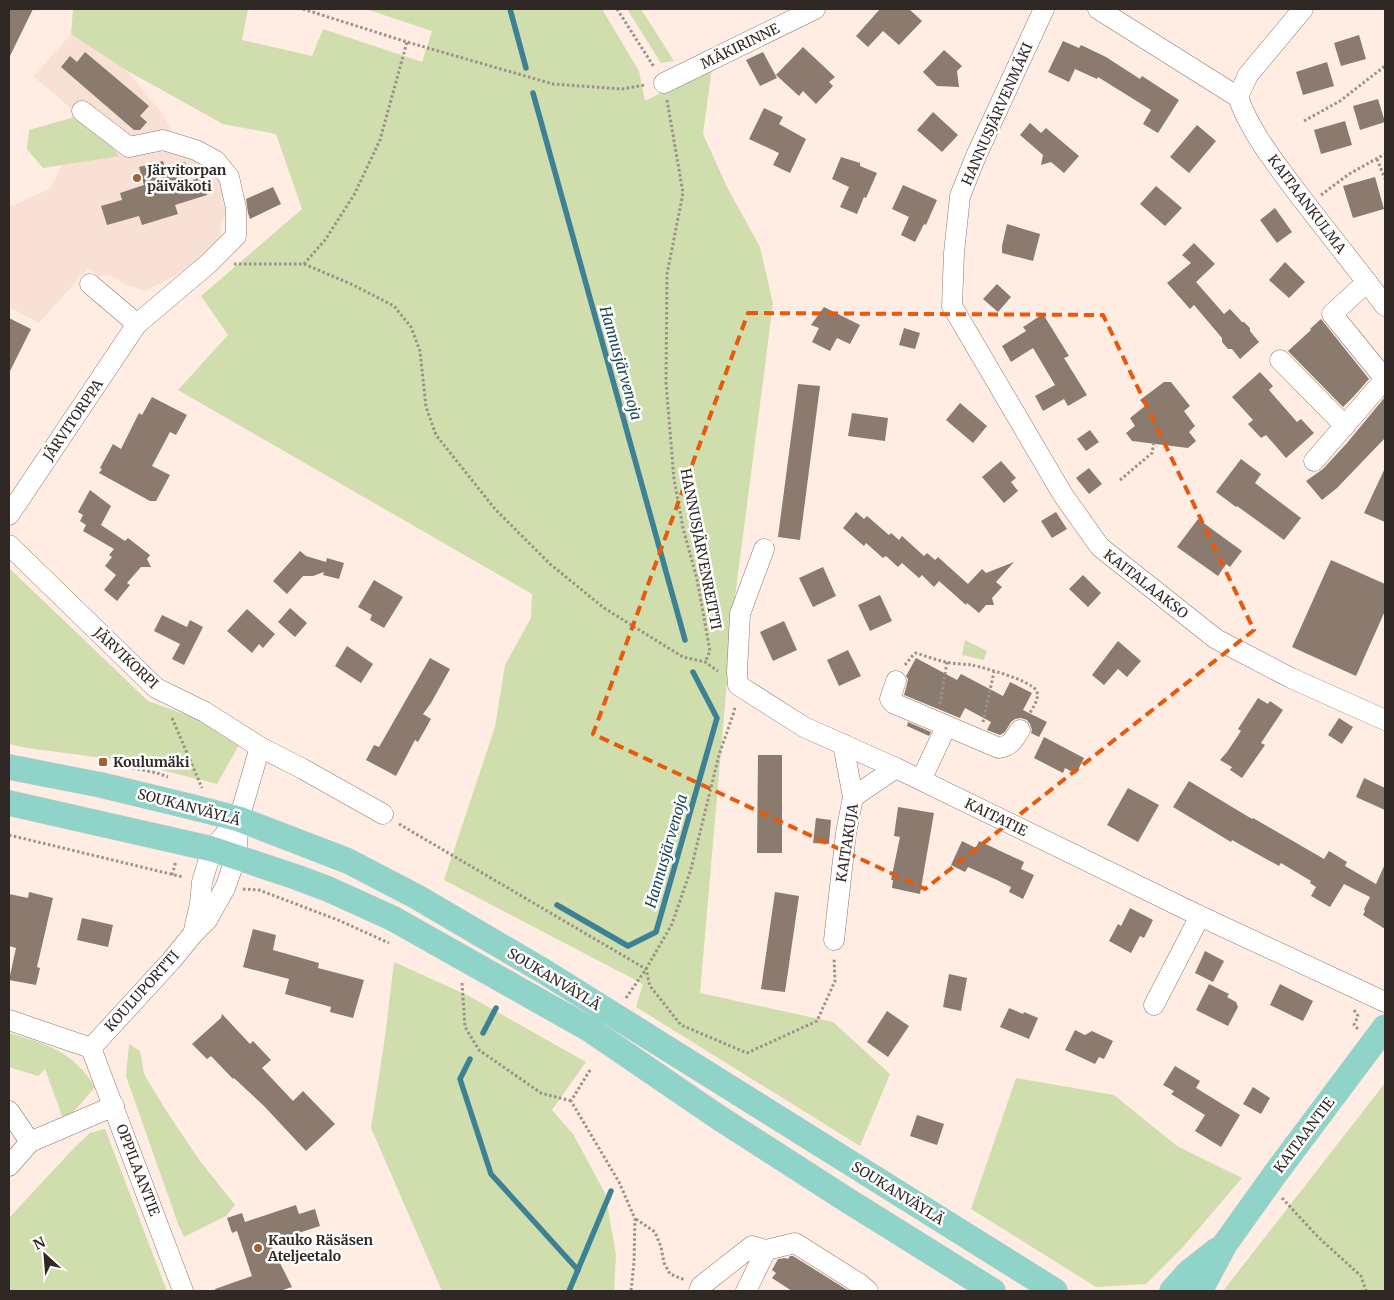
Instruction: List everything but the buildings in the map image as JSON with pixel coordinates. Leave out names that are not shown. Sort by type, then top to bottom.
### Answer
[{"type":"main road","name":"SOUKANVÄYLÄ","points":[[9,767],[101,785],[192,807],[238,820],[348,861],[417,897],[545,972],[1055,1291]]},
{"type":"main road","name":"SOUKANVÄYLÄ","points":[[9,803],[212,849],[328,890],[392,918],[589,1030],[726,1122],[994,1291]]},
{"type":"main road","name":"KAITAANTIE","points":[[1200,1291],[1225,1244],[1380,1034]]},
{"type":"main road","name":"KAITAANTIE","points":[[1172,1291],[1189,1272],[1225,1244]]},
{"type":"street","name":"MÄKIRINNE","points":[[664,82],[816,9]]},
{"type":"street","name":"HANNUSJÄRVENMÄKI","points":[[970,336],[952,306],[954,253],[960,196],[976,156],[1044,9]]},
{"type":"street","points":[[1098,9],[1238,97],[1248,75],[1303,9]]},
{"type":"street","name":"KAITAANKULMA","points":[[1238,97],[1254,133],[1307,206],[1385,306]]},
{"type":"street","name":"JÄRVITORPPA","points":[[9,515],[137,324],[208,264],[236,236],[236,208],[229,177],[216,161],[196,150],[163,140],[129,147],[82,111]]},
{"type":"street","points":[[1314,461],[1385,379],[1332,314],[1367,282]]},
{"type":"street","points":[[90,284],[137,324]]},
{"type":"street","name":"KAITALAAKSO","points":[[970,336],[1063,495],[1100,547],[1216,639],[1291,678],[1385,720]]},
{"type":"street","points":[[1280,360],[1345,426]]},
{"type":"street","name":"JÄRVIKORPI","points":[[9,545],[156,688],[205,712],[260,747],[383,814]]},
{"type":"street","points":[[738,685],[740,614],[764,549]]},
{"type":"street","points":[[900,674],[890,699],[891,701],[999,748],[1007,746],[1020,730]]},
{"type":"street","name":"KAITATIE","points":[[738,685],[804,728],[896,768],[1200,916],[1385,1002]]},
{"type":"street","points":[[921,780],[946,726]]},
{"type":"street","points":[[843,744],[853,797]]},
{"type":"street","points":[[238,820],[260,747]]},
{"type":"street","name":"KAITAKUJA","points":[[834,940],[846,833],[853,797],[896,768]]},
{"type":"street","name":"KOULUPORTTI","points":[[193,934],[200,904],[202,882],[212,849],[238,820]]},
{"type":"street","name":"KOULUPORTTI","points":[[91,1048],[207,920],[225,888],[236,857],[238,820]]},
{"type":"street","points":[[1154,1005],[1200,916]]},
{"type":"street","points":[[9,1020],[91,1048]]},
{"type":"street","name":"OPPILAANTIE","points":[[91,1048],[183,1291]]},
{"type":"street","points":[[9,1166],[30,1142],[114,1106]]},
{"type":"street","points":[[9,1111],[30,1142]]},
{"type":"street","points":[[700,1288],[752,1246],[766,1250],[795,1243],[868,1291]]},
{"type":"street","points":[[746,1291],[766,1250]]},
{"type":"path","points":[[303,9],[407,42],[553,84],[622,89],[664,82],[617,9]]},
{"type":"path","points":[[304,264],[325,240],[354,195],[380,140],[407,42]]},
{"type":"path","points":[[1304,121],[1340,101],[1385,66]]},
{"type":"path","name":"HANNUSJÄRVENREITTI","points":[[664,82],[683,193],[667,274],[666,383],[674,479],[683,528],[697,579],[710,651],[705,662]]},
{"type":"path","points":[[1307,206],[1349,174],[1385,154]]},
{"type":"path","points":[[1377,159],[1385,179]]},
{"type":"path","points":[[208,264],[304,264],[351,284],[394,306],[411,326],[420,351],[426,406],[436,435],[495,509],[550,564],[604,608],[683,657],[705,662],[738,685],[734,712],[719,755],[692,869],[672,924],[646,969],[626,998]]},
{"type":"path","points":[[1120,480],[1152,453],[1154,441]]},
{"type":"path","points":[[900,674],[912,654],[916,653],[947,662],[971,665],[1012,677],[1036,689],[1038,698],[1032,708]]},
{"type":"path","points":[[942,697],[947,662]]},
{"type":"path","points":[[985,716],[994,672]]},
{"type":"path","points":[[156,688],[177,729],[203,791]]},
{"type":"path","points":[[383,814],[646,969],[650,986],[681,1024],[747,1053],[817,1021],[835,981],[834,940]]},
{"type":"path","points":[[462,978],[465,1027],[479,1050],[541,1093],[571,1102],[619,1182],[636,1219],[631,1291]]},
{"type":"path","points":[[1353,1008],[1358,1016],[1354,1025],[1380,1034]]},
{"type":"path","points":[[571,1102],[590,1070]]},
{"type":"path","points":[[1279,1194],[1318,1237],[1361,1276],[1366,1291]]},
{"type":"path","points":[[636,1219],[655,1232],[661,1247],[664,1263],[670,1274],[700,1288]]},
{"type":"highlighted area","points":[[748,313],[1103,315],[1254,630],[925,889],[593,734]]},
{"type":"shaded area","name":"Järvitorpan päiväkoti","points":[[71,34],[126,70],[162,113],[181,149],[215,167],[225,190],[229,208],[221,223],[220,244],[176,275],[145,291],[124,284],[110,275],[98,276],[88,268],[39,323],[9,307],[9,202],[12,206],[49,189],[63,164],[118,155],[53,92],[33,77]]},
{"type":"green space","points":[[73,9],[248,9],[242,40],[312,56],[323,29],[422,62],[432,31],[366,9],[602,9],[639,71],[645,101],[712,67],[703,134],[727,187],[760,247],[773,304],[733,612],[700,993],[833,1022],[890,1074],[860,1146],[636,1007],[643,984],[444,880],[495,727],[505,665],[531,618],[532,594],[178,390],[228,335],[201,296],[302,209],[276,134],[223,124],[126,70],[71,34]]},
{"type":"green space","points":[[627,9],[641,9],[674,61],[661,63]]},
{"type":"green space","points":[[78,116],[106,137],[119,156],[43,168],[27,149],[29,130]]},
{"type":"green space","points":[[9,568],[148,701],[206,722],[239,745],[217,784],[126,761],[9,744]]},
{"type":"green space","points":[[965,640],[987,651],[984,660],[962,655]]},
{"type":"green space","points":[[394,962],[469,996],[586,1062],[552,1110],[573,1134],[605,1193],[616,1254],[614,1291],[442,1291],[371,1128]]},
{"type":"green space","points":[[9,1033],[47,1045],[68,1057],[87,1075],[95,1087],[72,1114],[63,1119],[45,1069],[38,1076],[9,1067]]},
{"type":"green space","points":[[129,1044],[140,1051],[144,1074],[167,1112],[200,1161],[235,1205],[226,1216],[184,1237],[126,1076]]},
{"type":"green space","points":[[1016,1078],[1114,1095],[1177,1146],[1242,1178],[1183,1247],[1146,1284],[1096,1287],[971,1209]]},
{"type":"green space","points":[[1385,1083],[1385,1291],[1223,1291]]},
{"type":"green space","points":[[105,1129],[167,1291],[9,1291],[9,1218],[90,1133]]},
{"type":"waterway","name":"Hannusjärvenoja","points":[[510,9],[526,68]]},
{"type":"waterway","name":"Hannusjärvenoja","points":[[533,93],[685,640]]},
{"type":"waterway","name":"Hannusjärvenoja","points":[[557,905],[628,946],[656,932],[717,718],[693,672]]},
{"type":"waterway","name":"Hannusjärvenoja","points":[[483,1033],[496,1008]]},
{"type":"waterway","name":"Hannusjärvenoja","points":[[470,1059],[460,1079],[491,1174],[578,1270]]},
{"type":"waterway","points":[[569,1291],[611,1191]]},
{"type":"place","name":"Järvitorpan päiväkoti","points":[[137,178]]},
{"type":"place","name":"Koulumäki","points":[[103,762]]},
{"type":"place","name":"Kauko Räsäsen Ateljeetalo","points":[[258,1248]]}]
